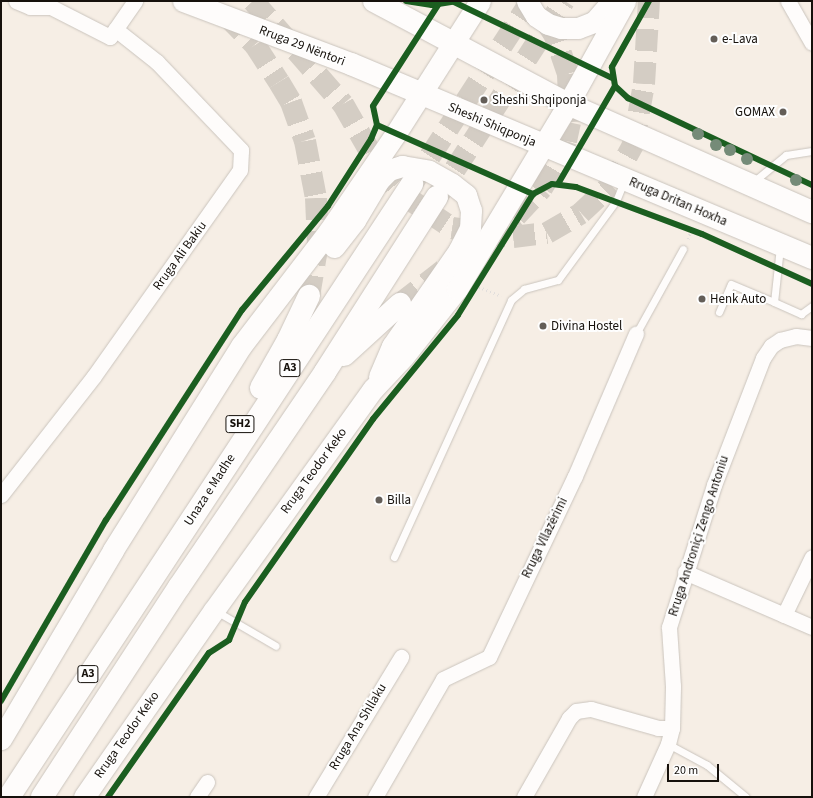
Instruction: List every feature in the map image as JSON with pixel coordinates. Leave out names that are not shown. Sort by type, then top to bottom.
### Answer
[{"type":"main road","name":"Rruga 29 Nëntori","points":[[184,1],[351,64],[420,94]]},
{"type":"main road","points":[[374,1],[568,104],[812,212]]},
{"type":"main road","points":[[1,739],[117,543],[241,346],[329,231],[454,44],[480,1]]},
{"type":"main road","points":[[527,1],[536,16],[548,24],[561,28],[578,28],[594,22],[612,1]]},
{"type":"main road","name":"Sheshi Shiqponja","points":[[420,94],[544,146],[625,1]]},
{"type":"main road","name":"Rruga Dritan Hoxha","points":[[544,146],[812,258]]},
{"type":"main road","name":"Rruga Teodor Keko","points":[[84,797],[214,610],[373,389],[404,356],[457,289],[544,146]]},
{"type":"main road","points":[[278,296],[302,287],[355,220],[379,180],[389,170],[402,166],[416,167],[452,184],[466,195],[471,210],[470,228],[459,250],[392,346],[373,389]]},
{"type":"main road","name":"Unaza e Madhe","points":[[9,797],[412,184]]},
{"type":"main road","name":"A3","points":[[42,797],[175,594],[325,372],[437,197]]},
{"type":"main road","name":"SH2","points":[[169,552],[288,340],[309,296]]},
{"type":"main road","points":[[325,372],[400,304]]},
{"type":"street","points":[[16,1],[30,7],[51,7],[110,37],[135,1]]},
{"type":"street","points":[[788,1],[812,43]]},
{"type":"street","name":"Rruga Ali Bakiu","points":[[1,496],[6,478],[103,363],[236,178],[242,160],[241,150],[157,62],[116,29]]},
{"type":"street","name":"Rruga Vllazërimi","points":[[375,797],[443,679],[490,657],[575,476],[636,334]]},
{"type":"street","name":"Rruga Androniçi Zengo Antoniu","points":[[644,797],[668,744],[672,728],[673,686],[669,626],[714,485],[763,358],[771,346],[780,340],[796,336],[812,338]]},
{"type":"street","points":[[784,615],[812,557]]},
{"type":"street","points":[[685,572],[812,627]]},
{"type":"street","name":"Rruga Ana Shllaku","points":[[316,797],[401,657]]},
{"type":"street","points":[[524,797],[569,718],[576,711],[591,709],[658,728],[672,728]]},
{"type":"street","points":[[197,797],[207,782]]},
{"type":"lane","points":[[751,184],[786,155],[812,151]]},
{"type":"lane","points":[[394,557],[512,300],[524,289],[558,280],[616,201],[625,180]]},
{"type":"lane","points":[[774,302],[780,245]]},
{"type":"lane","name":"Rruga Vllazërimi","points":[[636,334],[683,249]]},
{"type":"lane","points":[[719,312],[731,284],[801,314],[812,306]]},
{"type":"lane","points":[[214,610],[276,646]]},
{"type":"lane","points":[[668,744],[707,765],[746,797]]},
{"type":"path","points":[[683,226],[694,231],[688,237]]},
{"type":"path","points":[[473,292],[481,279]]},
{"type":"path","points":[[477,286],[512,300]]},
{"type":"tunnel","points":[[253,1],[343,104],[380,169],[400,193],[452,228],[513,237],[547,233],[581,213],[611,185],[633,145],[644,84],[649,1]]},
{"type":"tunnel","points":[[412,184],[531,1]]},
{"type":"tunnel","points":[[437,197],[564,1]]},
{"type":"tunnel","points":[[487,238],[516,216],[542,188],[560,158],[566,141],[570,122],[568,74],[555,36],[540,12]]},
{"type":"tunnel","points":[[227,16],[255,45],[279,82],[291,102],[305,141],[316,198],[318,243],[309,296]]},
{"type":"tunnel","points":[[400,304],[445,269]]},
{"type":"cycle path","points":[[406,1],[432,5],[456,1]]},
{"type":"cycle path","points":[[649,1],[612,67],[615,86],[628,98],[812,185]]},
{"type":"cycle path","points":[[454,2],[612,78]]},
{"type":"cycle path","points":[[1,701],[106,520],[242,310],[328,206],[371,139],[377,125],[373,106],[438,5]]},
{"type":"cycle path","points":[[558,184],[615,86]]},
{"type":"cycle path","points":[[377,125],[533,194]]},
{"type":"cycle path","points":[[108,797],[209,653],[229,640],[245,602],[373,419],[458,315],[533,194],[552,184],[576,187],[702,234],[812,284]]},
{"type":"place","name":"e-Lava","points":[[714,39]]},
{"type":"place","name":"Sheshi Shqiponja","points":[[484,100]]},
{"type":"place","name":"GOMAX","points":[[783,112]]},
{"type":"place","name":"Henk Auto","points":[[702,299]]},
{"type":"place","name":"Divina Hostel","points":[[543,326]]},
{"type":"place","name":"Billa","points":[[379,500]]}]
